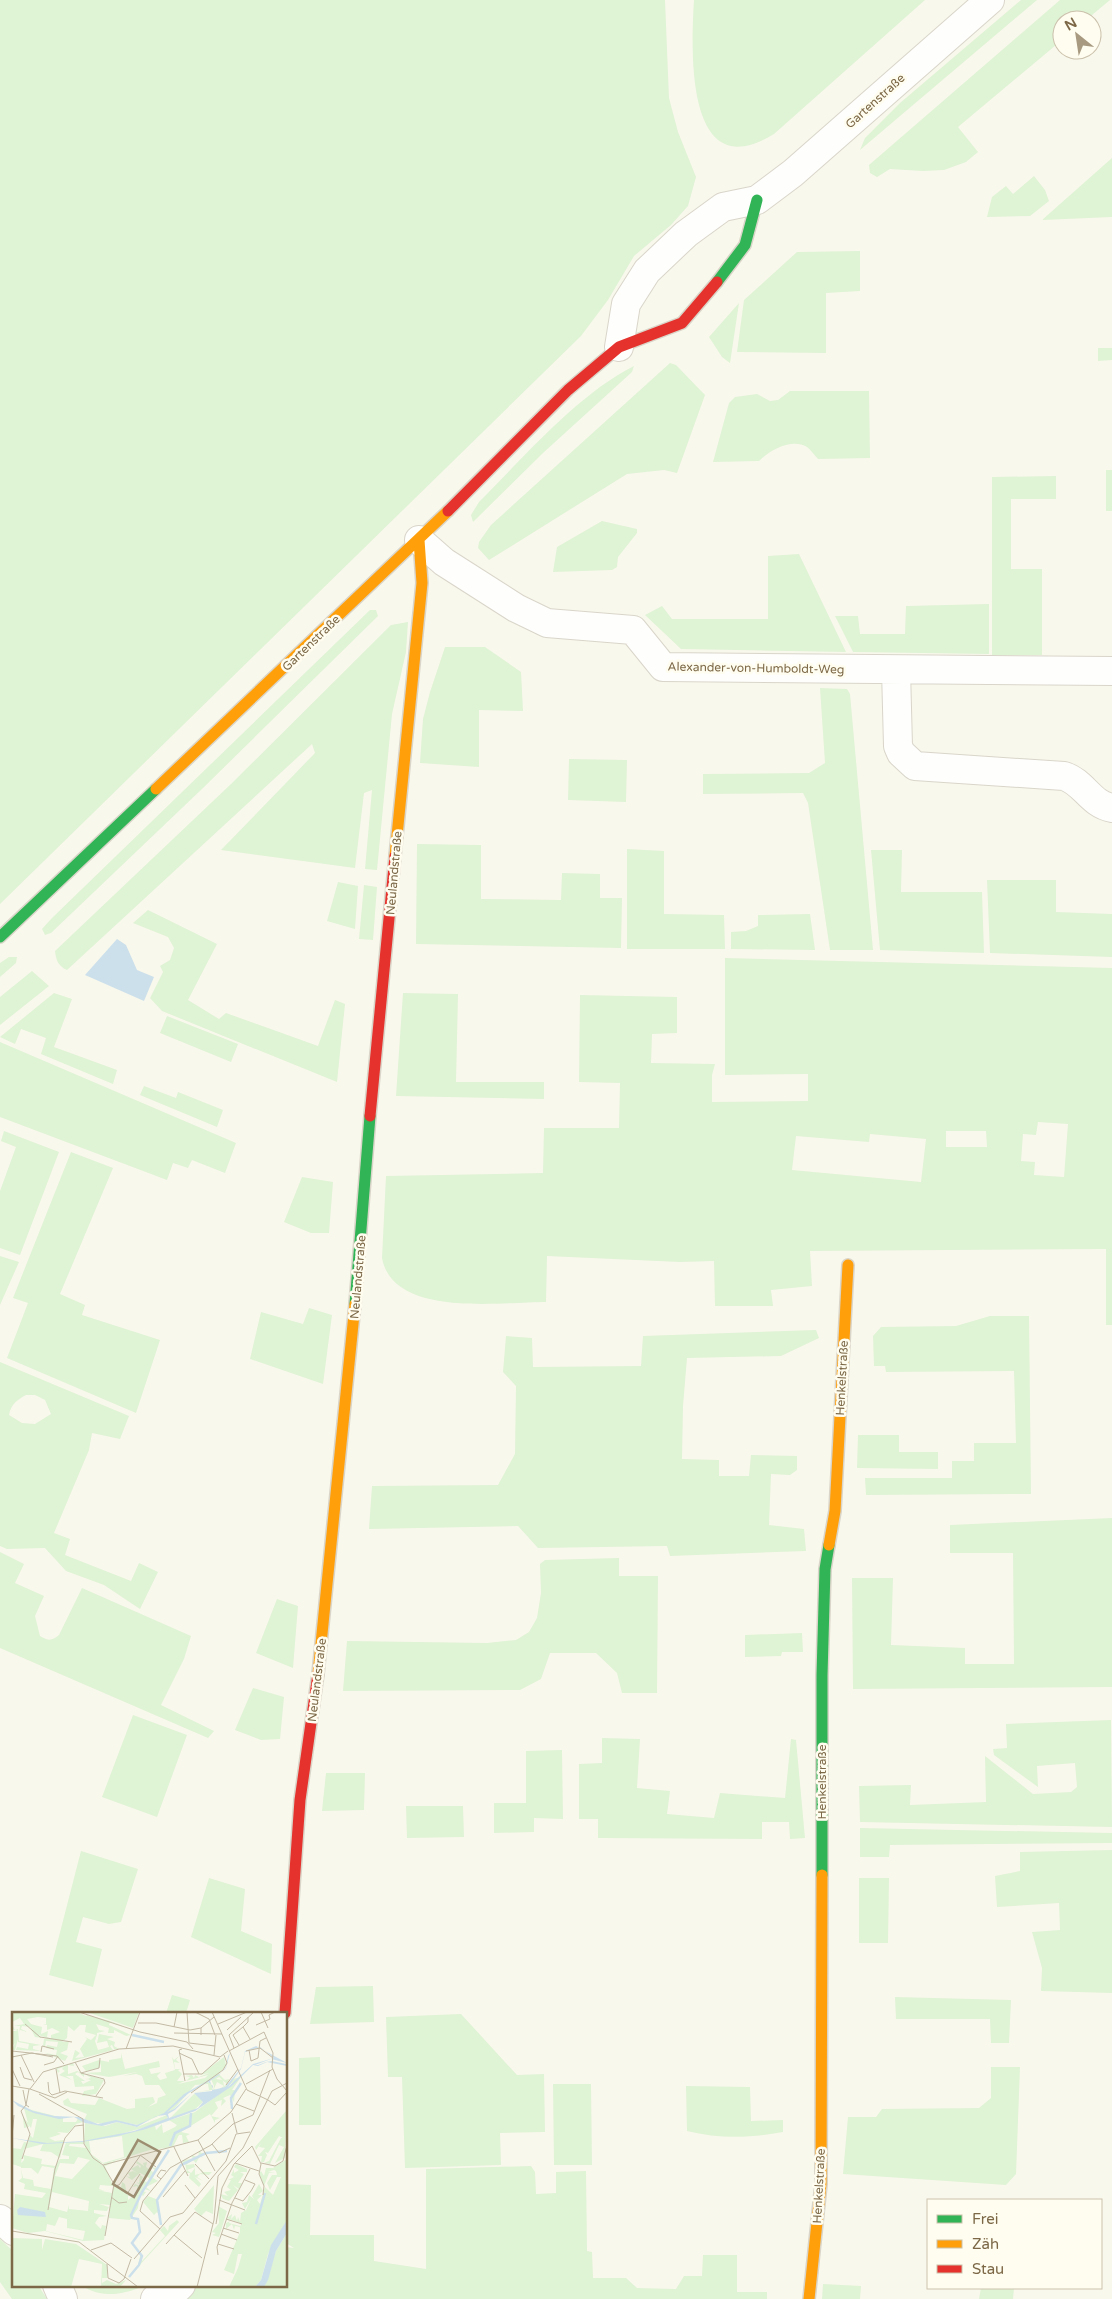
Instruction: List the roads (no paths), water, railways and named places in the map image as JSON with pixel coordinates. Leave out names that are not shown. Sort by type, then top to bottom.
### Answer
[{"type":"street","name":"Gartenstraße","points":[[619,347],[626,304],[646,271],[686,234],[723,207],[757,200],[820,151],[990,0]]},
{"type":"street","name":"Gartenstraße","points":[[0,937],[419,540],[536,421],[619,347],[682,323],[722,278],[745,245],[757,200]]},
{"type":"street","name":"Alexander-von-Humboldt-Weg","points":[[419,540],[444,562],[516,608],[547,623],[633,630],[663,667],[1112,672]]},
{"type":"street","name":"Neulandstraße","points":[[285,2012],[300,1800],[318,1678],[359,1263],[370,1112],[422,583],[419,540]]},
{"type":"street","points":[[896,670],[898,746],[901,753],[915,766],[1064,776],[1080,784],[1094,800],[1112,808]]},
{"type":"street","name":"Henkelstraße","points":[[809,2299],[822,2184],[822,1691],[825,1578],[835,1511],[848,1265]]},
{"type":"street","points":[[0,2220],[12,2229]]},
{"type":"street","points":[[57,2286],[63,2299]]},
{"type":"water","points":[[117,939],[126,945],[137,970],[154,977],[144,1001],[85,975]]}]
